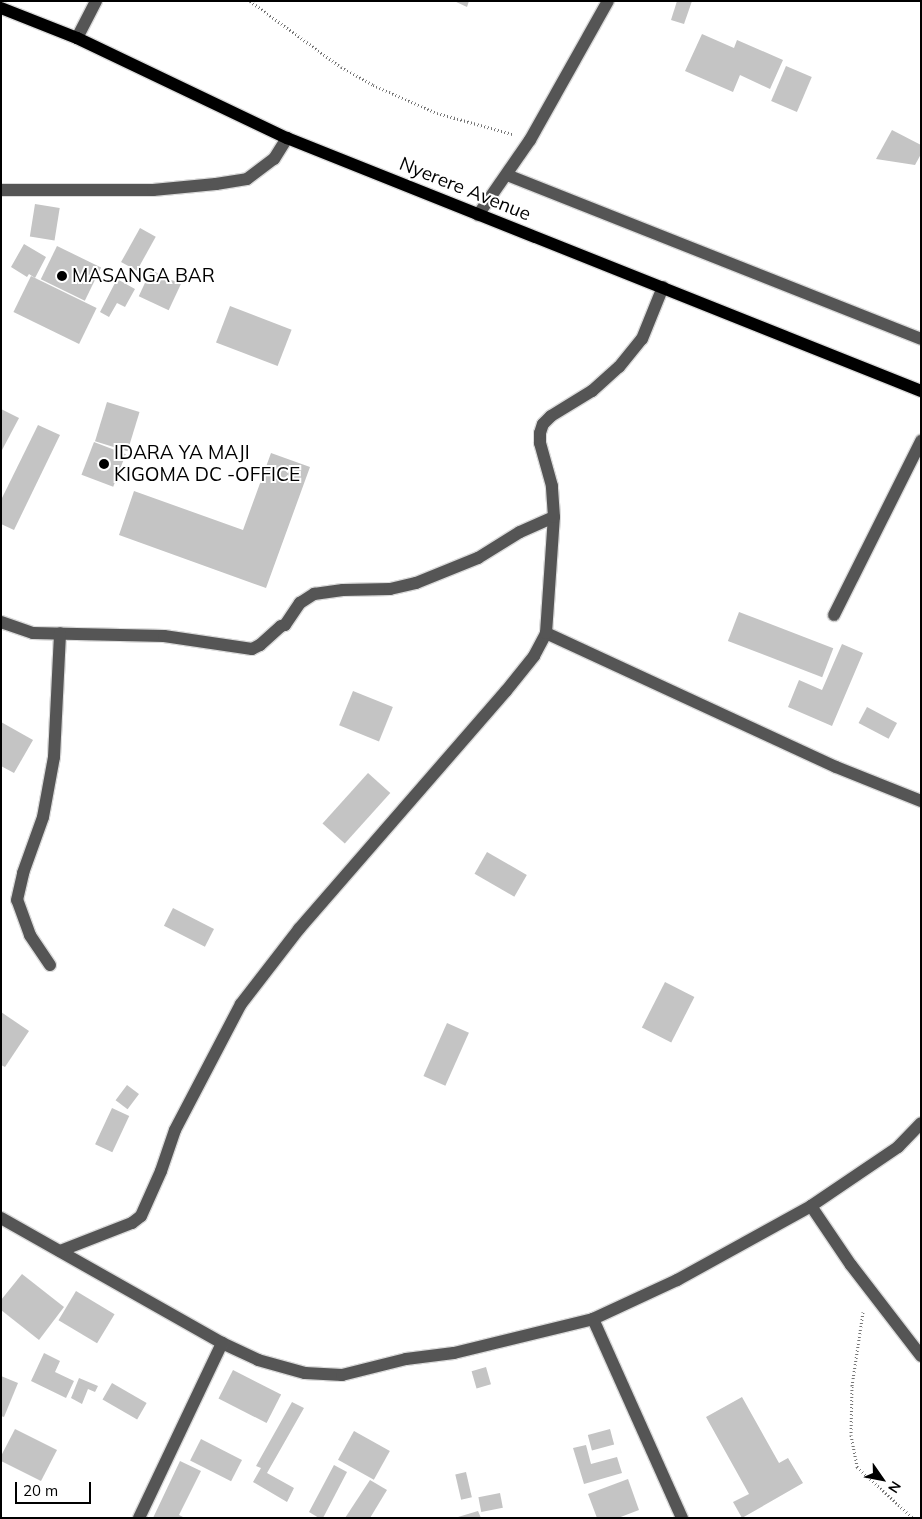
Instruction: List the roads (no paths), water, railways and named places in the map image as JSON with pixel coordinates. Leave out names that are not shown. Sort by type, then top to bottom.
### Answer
[{"type":"main road","name":"Nyerere Avenue","points":[[1,8],[77,38],[286,138],[663,287],[921,392]]},
{"type":"street","points":[[77,38],[96,1]]},
{"type":"street","points":[[478,215],[530,140],[604,4]]},
{"type":"street","points":[[1,190],[153,190],[247,179],[274,159],[286,138]]},
{"type":"street","points":[[507,175],[921,339]]},
{"type":"street","points":[[60,1252],[125,1226],[141,1216],[161,1171],[175,1130],[241,1004],[300,930],[534,656],[546,633],[554,517],[552,486],[540,443],[543,424],[561,409],[592,391],[619,367],[642,339],[663,287]]},
{"type":"street","points":[[834,614],[921,441]]},
{"type":"street","points":[[1,622],[33,633],[164,636],[252,649],[260,645],[276,629],[285,625],[300,603],[314,594],[343,590],[390,589],[416,584],[478,558],[520,532],[554,517]]},
{"type":"street","points":[[50,965],[30,935],[17,900],[23,873],[43,817],[54,757],[60,633]]},
{"type":"street","points":[[546,633],[836,767],[921,801]]},
{"type":"street","points":[[1,1218],[222,1342],[258,1360],[305,1373],[342,1374],[406,1359],[454,1353],[593,1319],[677,1280],[811,1206],[898,1147],[921,1123]]},
{"type":"street","points":[[811,1206],[921,1356]]},
{"type":"street","points":[[593,1319],[682,1518]]},
{"type":"street","points":[[139,1518],[222,1342]]},
{"type":"place","name":"MASANGA BAR","points":[[62,276]]},
{"type":"place","name":"IDARA YA MAJI KIGOMA DC -OFFICE","points":[[104,464]]}]
